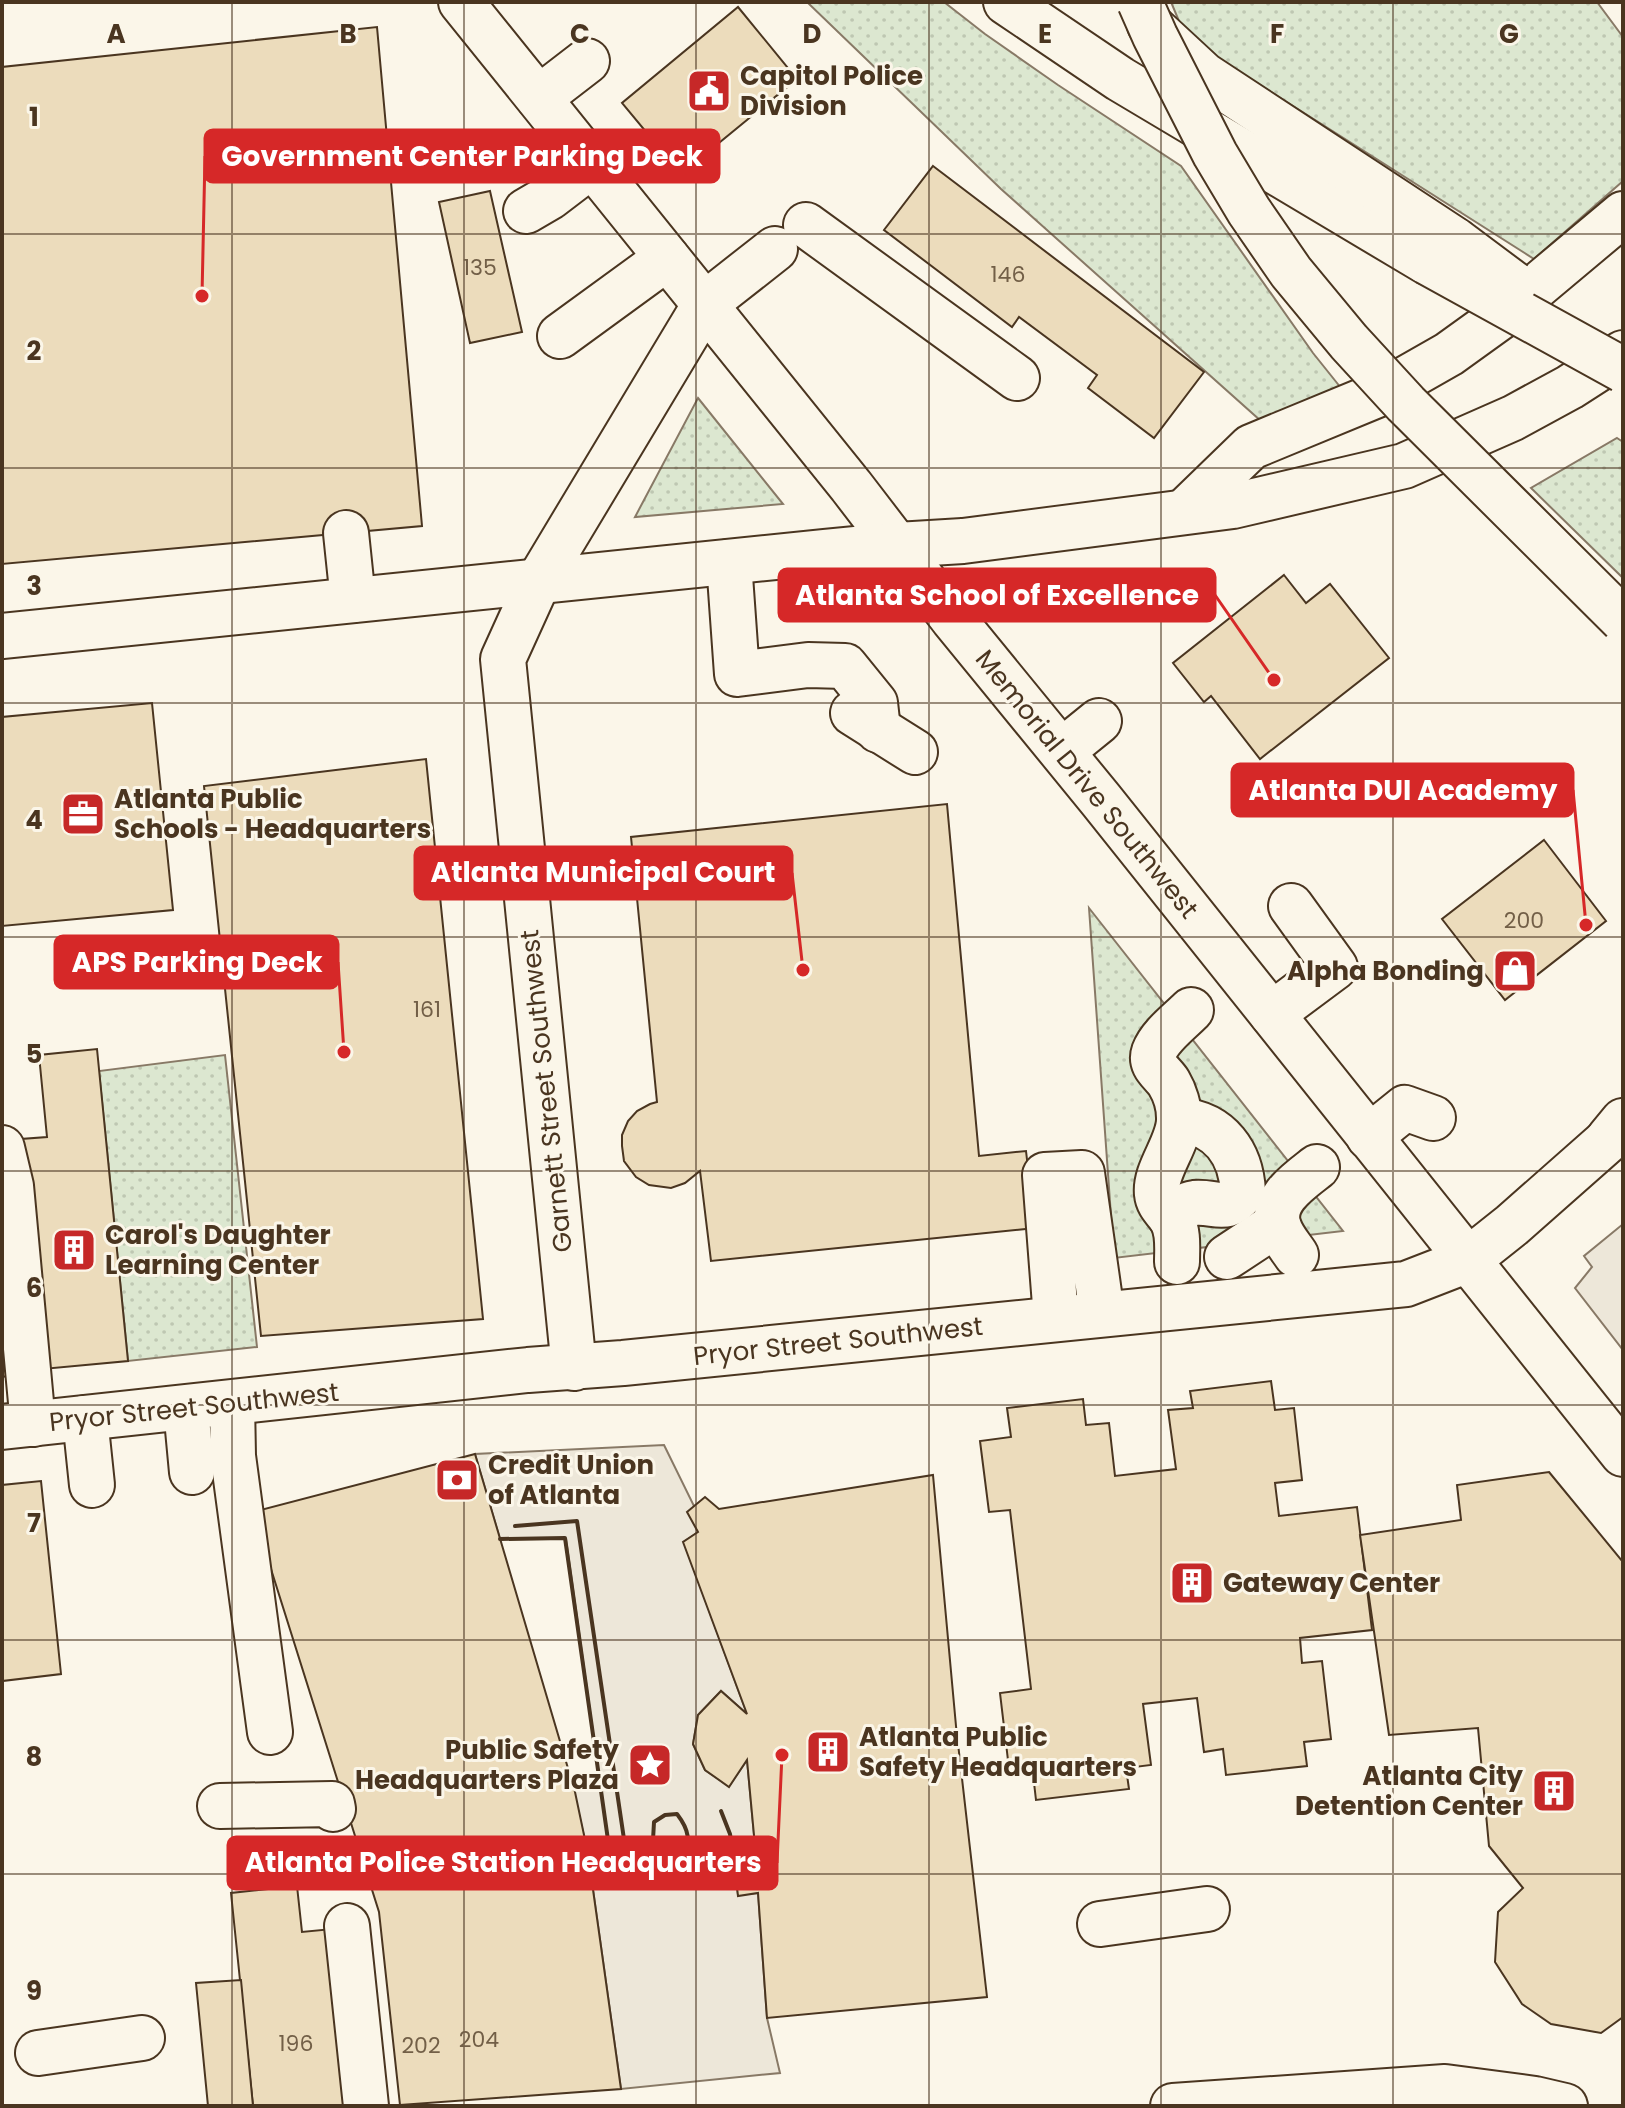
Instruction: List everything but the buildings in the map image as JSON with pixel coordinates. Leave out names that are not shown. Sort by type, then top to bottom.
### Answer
[{"type":"main road","name":"Memorial Drive Southwest","points":[[461,2],[1623,1454]]},
{"type":"main road","points":[[1006,2],[1120,79],[1441,251]]},
{"type":"main road","points":[[1125,2],[1204,75],[1441,251],[1623,367]]},
{"type":"main road","points":[[1140,2],[1215,154],[1291,272],[1406,404],[1623,620]]},
{"type":"main road","points":[[539,98],[587,61]]},
{"type":"main road","points":[[526,211],[592,165]]},
{"type":"main road","points":[[1185,511],[1251,447],[1377,395],[1449,354],[1499,318],[1623,214]]},
{"type":"main road","points":[[705,304],[791,237],[1017,378]]},
{"type":"main road","points":[[560,336],[667,258]]},
{"type":"main road","name":"Garnett Street Southwest","points":[[574,1368],[503,659],[538,582],[705,304]]},
{"type":"main road","points":[[2,636],[897,545],[963,541],[1233,506],[1404,466],[1513,418],[1623,353]]},
{"type":"main road","points":[[346,533],[353,600]]},
{"type":"main road","points":[[729,562],[737,674],[808,665],[839,705],[915,752]]},
{"type":"main road","points":[[1062,751],[1099,721]]},
{"type":"main road","points":[[1272,1014],[1335,967],[1291,906]]},
{"type":"main road","points":[[1177,1262],[1176,1229],[1159,1204],[1156,1191],[1180,1120],[1169,1083],[1153,1061],[1154,1051],[1162,1039],[1191,1010]]},
{"type":"main road","points":[[1369,1137],[1405,1108],[1433,1118]]},
{"type":"main road","points":[[1180,1120],[1211,1129],[1228,1147],[1274,1219]]},
{"type":"main road","name":"Pryor Street Southwest","points":[[18,1425],[528,1370],[574,1368],[1406,1284],[1468,1260],[1512,1225],[1618,1129]]},
{"type":"main road","points":[[2,1148],[11,1186],[18,1425]]},
{"type":"main road","points":[[1227,1257],[1274,1219],[1293,1186],[1317,1167]]},
{"type":"main road","points":[[1056,1318],[1045,1175],[1082,1173],[1102,1314]]},
{"type":"main road","points":[[1171,1218],[1192,1203],[1224,1206],[1231,1203],[1274,1219]]},
{"type":"main road","points":[[232,1403],[233,1456],[270,1732]]},
{"type":"main road","points":[[186,1408],[192,1472]]},
{"type":"main road","points":[[85,1418],[92,1485]]},
{"type":"main road","points":[[220,1806],[332,1804],[333,1809]]},
{"type":"main road","points":[[1100,1924],[1207,1909]]},
{"type":"main road","points":[[347,1926],[366,2106]]},
{"type":"main road","points":[[38,2053],[142,2038]]},
{"type":"main road","points":[[1173,2106],[1445,2087],[1481,2099],[1535,2099],[1565,2106]]},
{"type":"green space","points":[[807,2],[944,2],[1058,85],[1181,166],[1341,388],[1261,421],[1001,189]]},
{"type":"green space","points":[[1171,2],[1597,2],[1623,37],[1623,181],[1534,259],[1186,38]]},
{"type":"green space","points":[[698,398],[783,504],[635,517]]},
{"type":"green space","points":[[1617,438],[1623,442],[1623,578],[1531,488]]},
{"type":"green space","points":[[1089,908],[1343,1231],[1114,1258]]},
{"type":"green space","points":[[225,1055],[257,1347],[128,1361],[99,1071]]},
{"type":"shaded area","points":[[1623,1224],[1623,1350],[1575,1288],[1592,1267],[1584,1256]]},
{"type":"shaded area","name":"Public Safety Headquarters Plaza","points":[[664,1445],[694,1506],[698,1532],[684,1542],[747,1714],[721,1691],[698,1715],[693,1744],[705,1770],[729,1786],[747,1760],[755,1846],[733,1852],[738,1895],[758,1893],[767,2018],[780,2073],[621,2089],[588,1854],[571,1779],[599,1775],[566,1539],[500,1539],[475,1454]]},
{"type":"wall","points":[[515,1526],[577,1521],[629,1873]]},
{"type":"wall","points":[[500,1539],[565,1538],[610,1854]]},
{"type":"wall","points":[[721,1811],[733,1852]]},
{"type":"wall","points":[[661,1859],[653,1840],[654,1822],[665,1815],[677,1814],[688,1836],[684,1860]]},
{"type":"place","name":"Capitol Police Division","points":[[709,91]]},
{"type":"place","name":"Government Center Parking Deck","points":[[202,296]]},
{"type":"place","name":"Atlanta School of Excellence","points":[[1274,680]]},
{"type":"place","name":"Atlanta Public Schools - Headquarters","points":[[83,814]]},
{"type":"place","name":"Atlanta DUI Academy","points":[[1586,925]]},
{"type":"place","name":"Atlanta Municipal Court","points":[[803,970]]},
{"type":"place","name":"Alpha Bonding","points":[[1515,971]]},
{"type":"place","name":"APS Parking Deck","points":[[344,1052]]},
{"type":"place","name":"Carol's Daughter Learning Center","points":[[74,1250]]},
{"type":"place","name":"Credit Union of Atlanta","points":[[457,1480]]},
{"type":"place","name":"Gateway Center","points":[[1192,1583]]},
{"type":"place","name":"Atlanta Public Safety Headquarters","points":[[828,1752]]},
{"type":"place","name":"Atlanta Police Station Headquarters","points":[[782,1755]]},
{"type":"place","name":"Public Safety Headquarters Plaza","points":[[650,1765]]},
{"type":"place","name":"Atlanta City Detention Center","points":[[1554,1791]]}]
